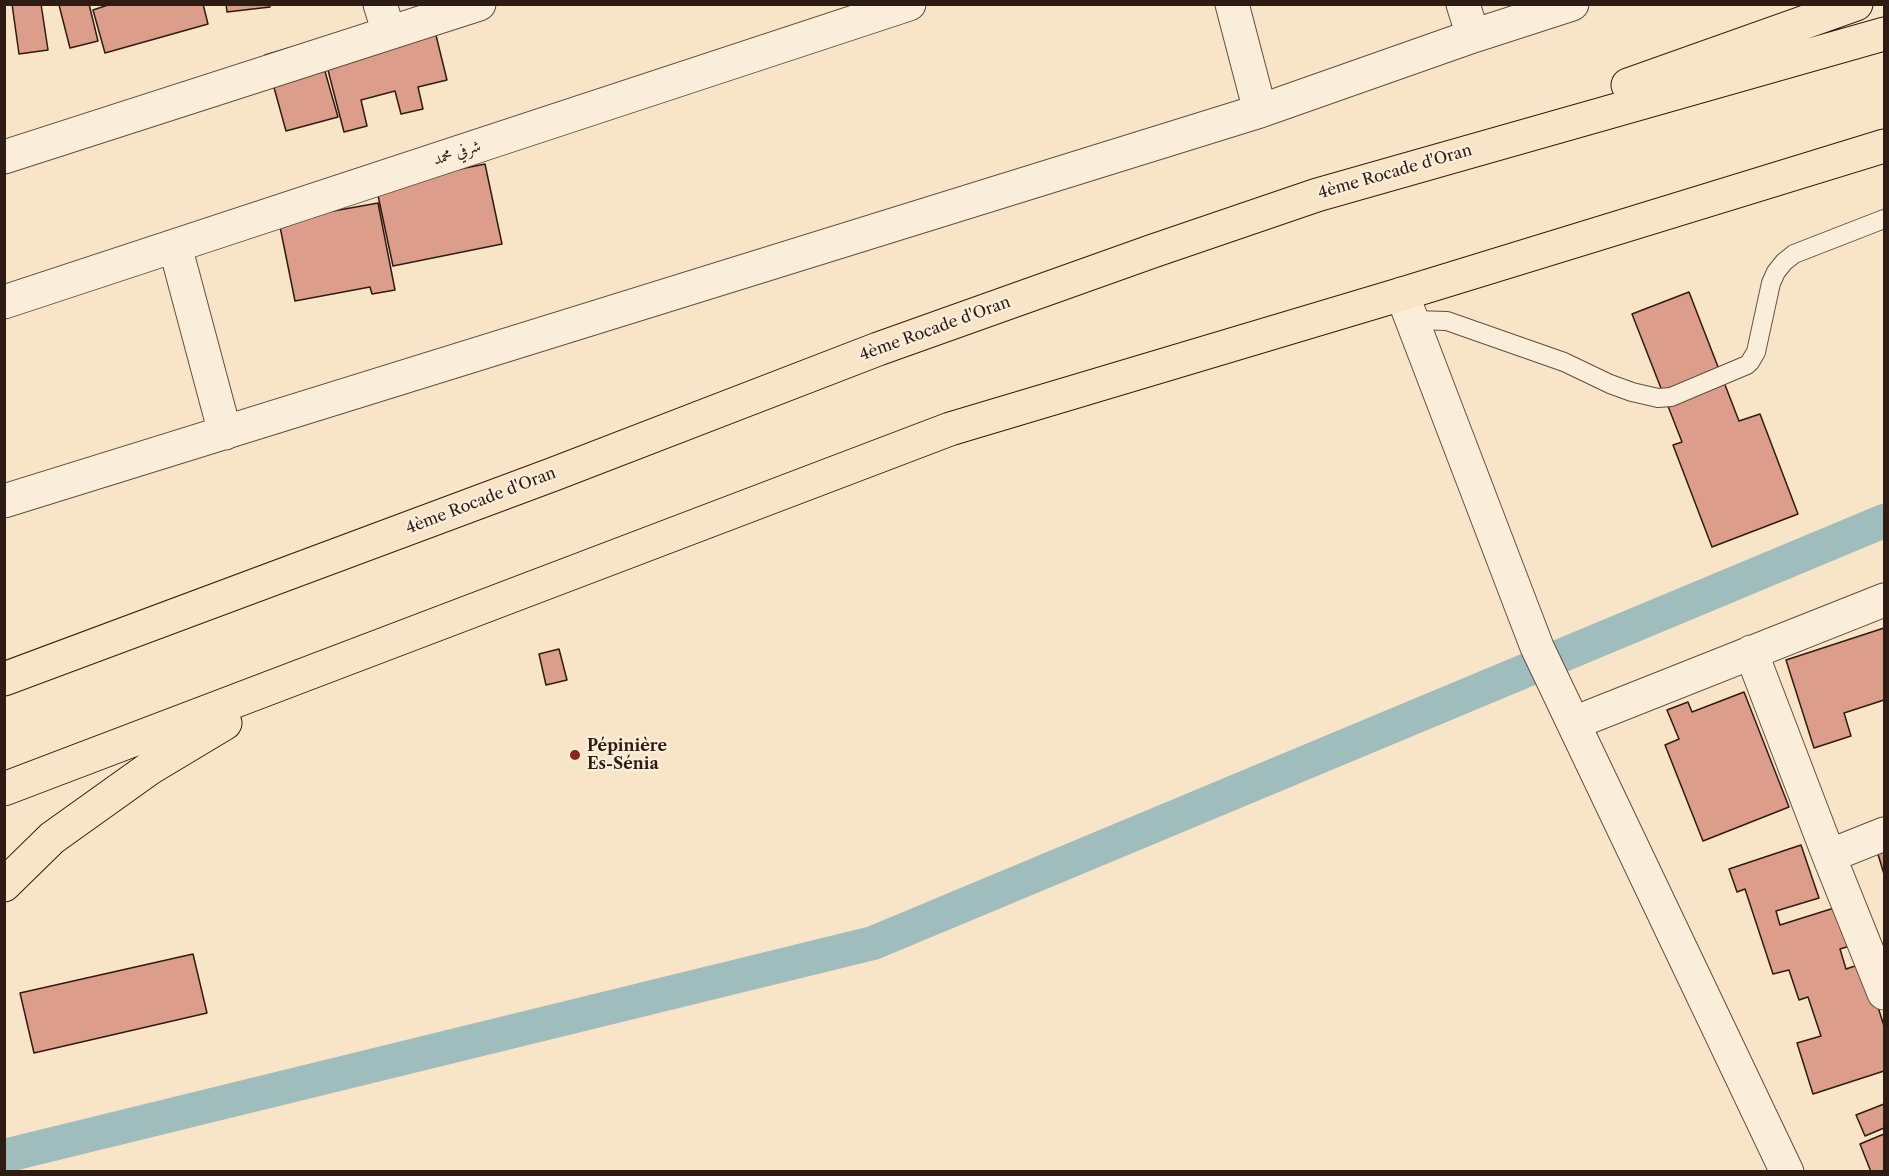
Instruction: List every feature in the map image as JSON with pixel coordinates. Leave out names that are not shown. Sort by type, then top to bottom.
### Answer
[{"type":"highway","points":[[1317,195],[1856,4]]},
{"type":"highway","name":"4ème Rocade d'Oran","points":[[4,679],[878,349],[1153,251],[1317,195],[1884,34]]},
{"type":"highway","points":[[4,789],[950,429],[1408,307],[1884,146]]},
{"type":"highway","points":[[4,885],[52,838],[150,768],[200,736],[331,665]]},
{"type":"street","points":[[4,157],[385,19],[479,4]]},
{"type":"street","name":"شرفي محمد","points":[[4,302],[909,4]]},
{"type":"street","points":[[1232,4],[1260,111]]},
{"type":"street","points":[[1463,4],[1473,36]]},
{"type":"street","points":[[4,501],[1260,111],[1473,36],[1572,4]]},
{"type":"street","points":[[175,246],[225,433]]},
{"type":"street","points":[[1408,307],[1537,647],[1787,1172]]},
{"type":"street","points":[[1574,723],[1884,600]]},
{"type":"street","points":[[1751,652],[1884,993]]},
{"type":"street","points":[[1829,856],[1884,834]]},
{"type":"lane","points":[[1408,307],[1564,362],[1632,392],[1658,398],[1671,398],[1750,362],[1756,352],[1771,283],[1784,262],[1794,254],[1884,219]]},
{"type":"building","points":[[12,4],[41,4],[48,50],[19,54]]},
{"type":"building","points":[[89,4],[98,41],[70,48],[59,5]]},
{"type":"building","points":[[111,4],[203,4],[208,24],[105,53],[93,10]]},
{"type":"building","points":[[226,4],[270,4],[270,7],[227,12]]},
{"type":"building","points":[[429,7],[447,80],[418,87],[423,109],[401,114],[395,91],[361,100],[367,126],[344,132],[322,47]]},
{"type":"building","points":[[316,40],[338,117],[286,131],[265,55]]},
{"type":"building","points":[[485,164],[502,244],[393,266],[376,186]]},
{"type":"building","points":[[275,202],[328,212],[378,203],[395,290],[372,294],[370,287],[295,301]]},
{"type":"building","points":[[1689,292],[1739,421],[1760,414],[1798,514],[1712,547],[1673,445],[1682,442],[1632,314]]},
{"type":"building","points":[[1884,628],[1884,700],[1844,713],[1851,736],[1814,748],[1786,660]]},
{"type":"building","points":[[559,649],[567,680],[546,685],[539,654]]},
{"type":"building","points":[[1744,692],[1789,807],[1703,841],[1665,745],[1679,739],[1667,710],[1688,702],[1692,712]]},
{"type":"building","points":[[1884,835],[1884,874],[1873,838]]},
{"type":"building","points":[[1801,845],[1819,898],[1776,911],[1780,925],[1850,903],[1863,942],[1840,949],[1846,969],[1864,963],[1884,1026],[1884,1071],[1813,1094],[1797,1043],[1821,1036],[1808,997],[1799,1000],[1789,970],[1773,974],[1745,889],[1737,892],[1729,869]]},
{"type":"building","points":[[193,954],[207,1013],[34,1053],[20,993]]},
{"type":"building","points":[[1884,1104],[1884,1128],[1865,1136],[1856,1115]]},
{"type":"building","points":[[1884,1134],[1884,1172],[1871,1172],[1860,1144]]},
{"type":"waterway","points":[[4,1156],[873,943],[1884,521]]},
{"type":"place","name":"Pépinière Es-Sénia","points":[[575,755]]}]
